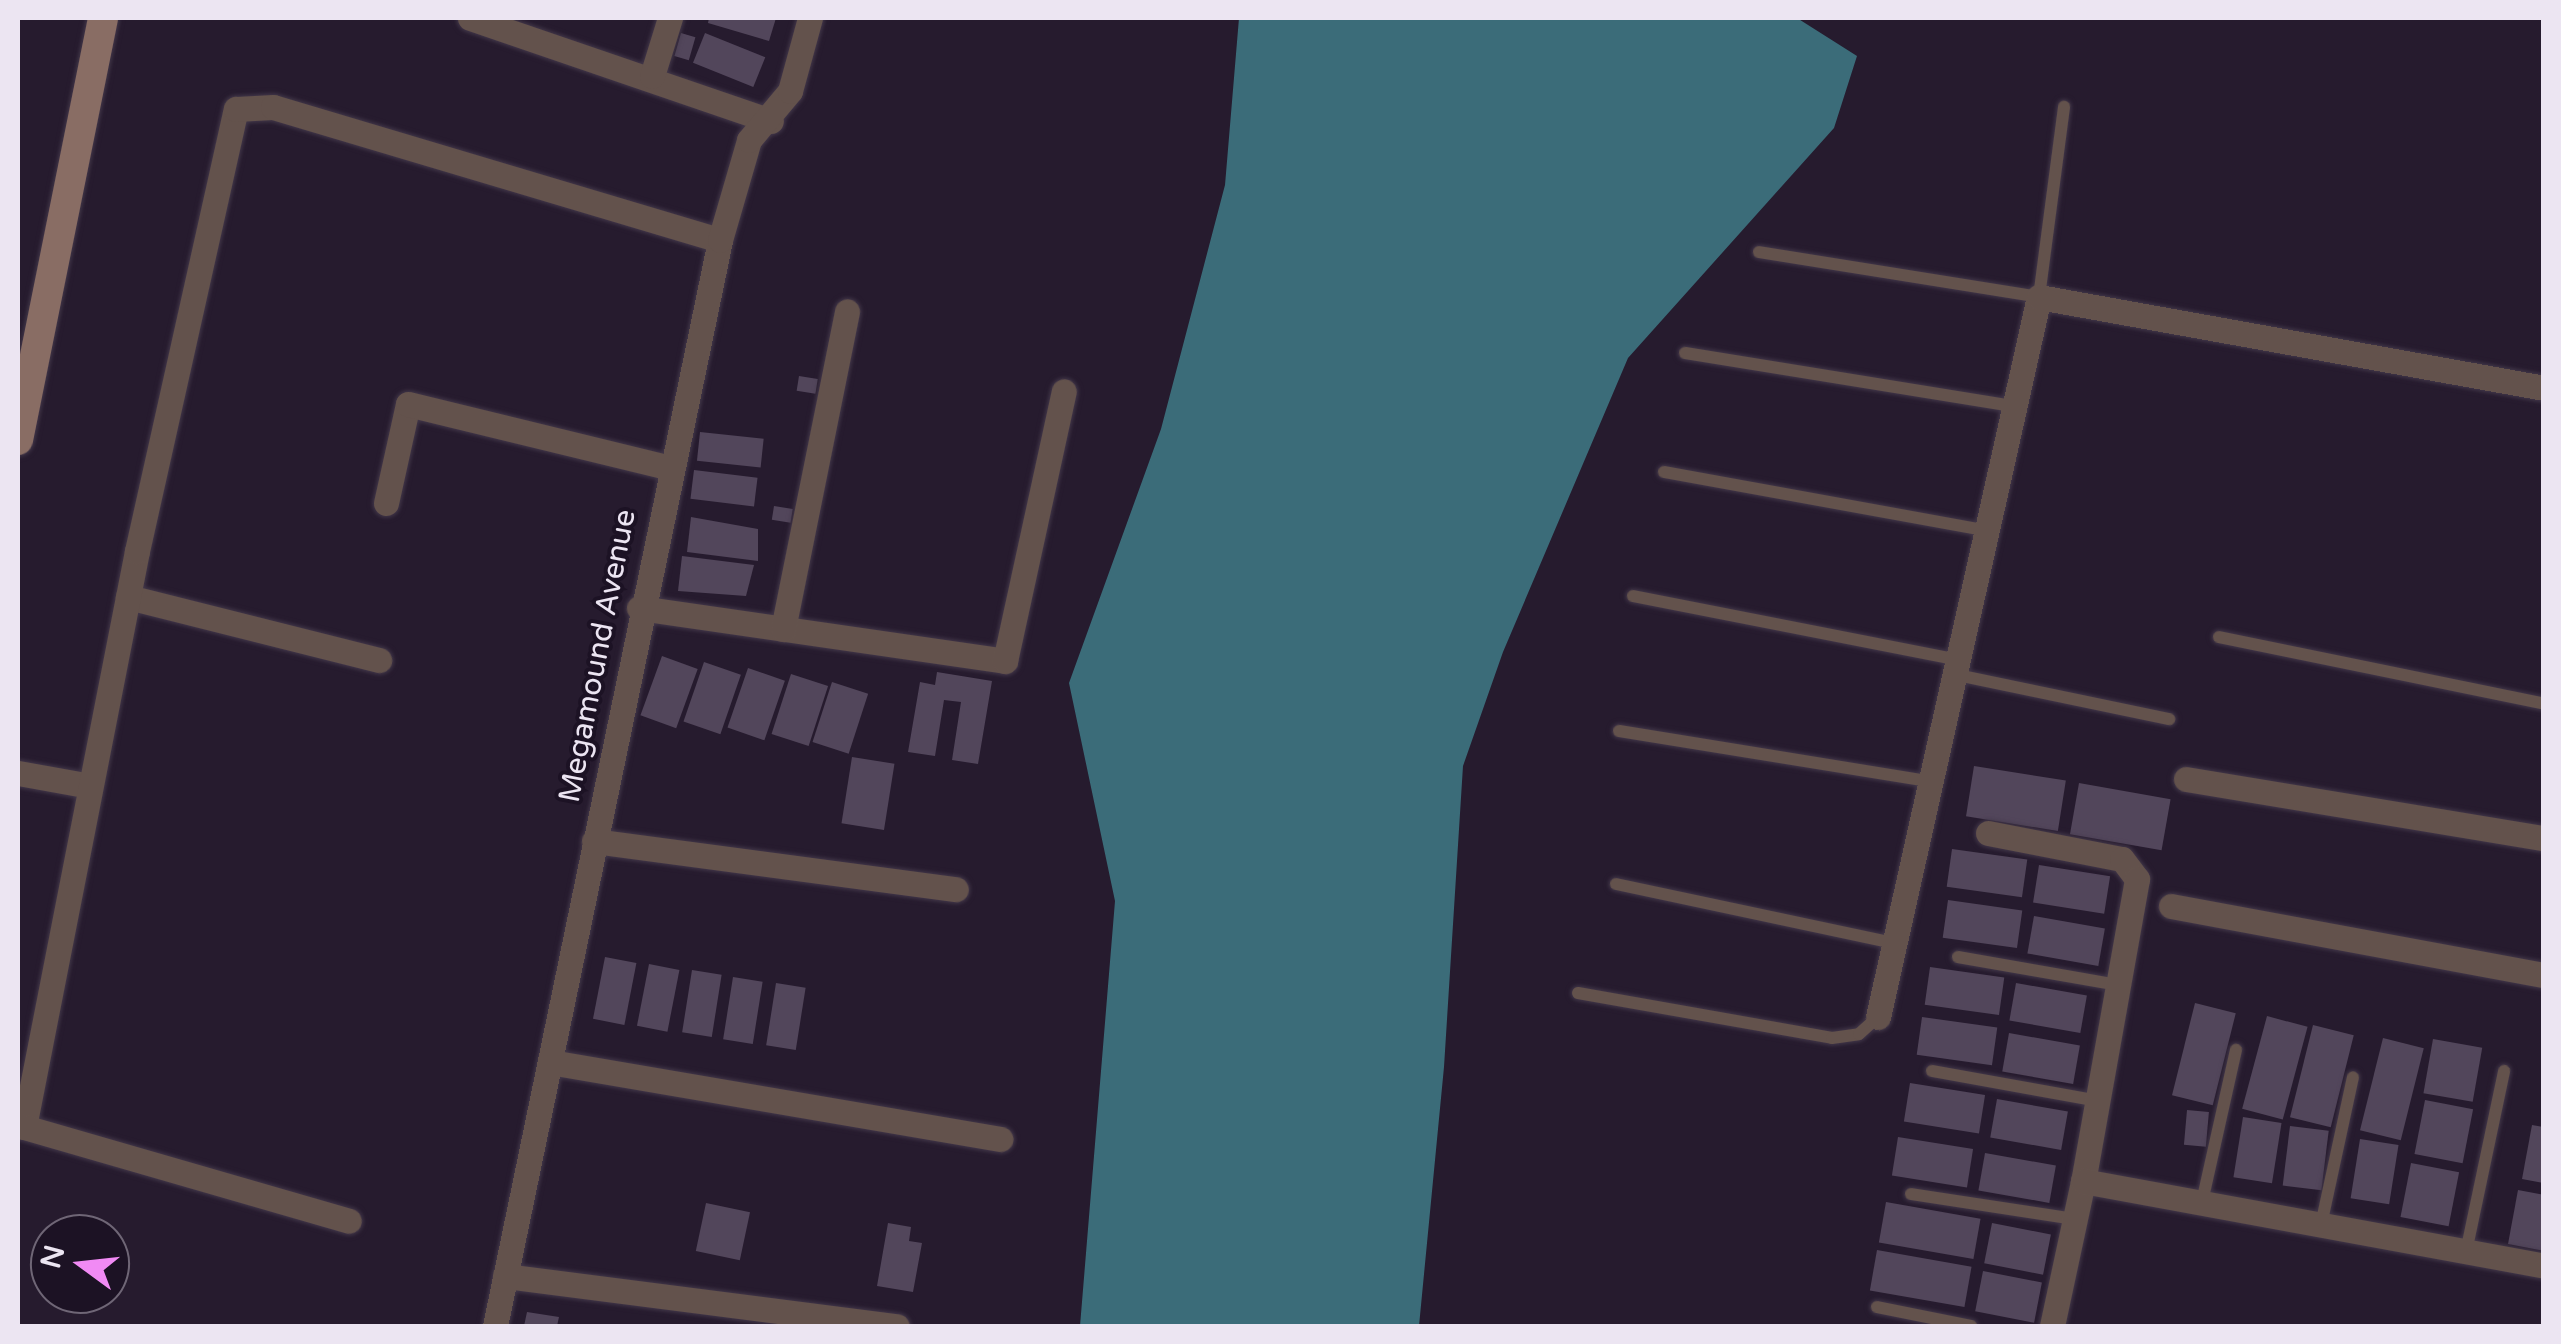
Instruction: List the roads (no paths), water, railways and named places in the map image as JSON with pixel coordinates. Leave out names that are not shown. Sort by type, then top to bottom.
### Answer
[{"type":"street","points":[[18,440],[104,18]]},
{"type":"street","points":[[470,18],[652,76],[771,121]]},
{"type":"street","points":[[652,76],[670,18]]},
{"type":"street","name":"Megamound Avenue","points":[[495,1326],[640,608],[720,240],[749,140],[771,121],[790,91],[810,18]]},
{"type":"street","points":[[349,1220],[21,1126],[231,116],[244,104],[720,240]]},
{"type":"street","points":[[1878,1018],[1952,666],[2040,297],[2544,388]]},
{"type":"street","points":[[783,629],[848,312]]},
{"type":"street","points":[[640,608],[1005,661],[1064,391]]},
{"type":"street","points":[[386,503],[408,404],[670,468]]},
{"type":"street","points":[[128,597],[379,660]]},
{"type":"street","points":[[18,773],[90,786]]},
{"type":"street","points":[[2186,779],[2544,838]]},
{"type":"street","points":[[1988,833],[2122,859],[2133,867],[2137,879],[2083,1181],[2052,1326]]},
{"type":"street","points":[[594,841],[956,889]]},
{"type":"street","points":[[2171,906],[2544,974]]},
{"type":"street","points":[[550,1062],[1000,1139]]},
{"type":"street","points":[[2083,1181],[2544,1266]]},
{"type":"street","points":[[505,1276],[897,1326]]},
{"type":"lane","points":[[1759,252],[2040,297],[2064,107]]},
{"type":"lane","points":[[1686,353],[2013,406]]},
{"type":"lane","points":[[1664,472],[1984,530]]},
{"type":"lane","points":[[1632,596],[1952,666],[2170,719]]},
{"type":"lane","points":[[2219,638],[2544,704]]},
{"type":"lane","points":[[1619,732],[1927,782]]},
{"type":"lane","points":[[1616,884],[1893,942]]},
{"type":"lane","points":[[1958,956],[2119,985]]},
{"type":"lane","points":[[1578,993],[1832,1038],[1858,1034],[1878,1018]]},
{"type":"lane","points":[[2202,1202],[2236,1050]]},
{"type":"lane","points":[[1932,1071],[2098,1101]]},
{"type":"lane","points":[[2466,1252],[2504,1071]]},
{"type":"lane","points":[[2321,1224],[2353,1077]]},
{"type":"lane","points":[[1911,1194],[2075,1219]]},
{"type":"lane","points":[[1876,1307],[1971,1326]]}]
